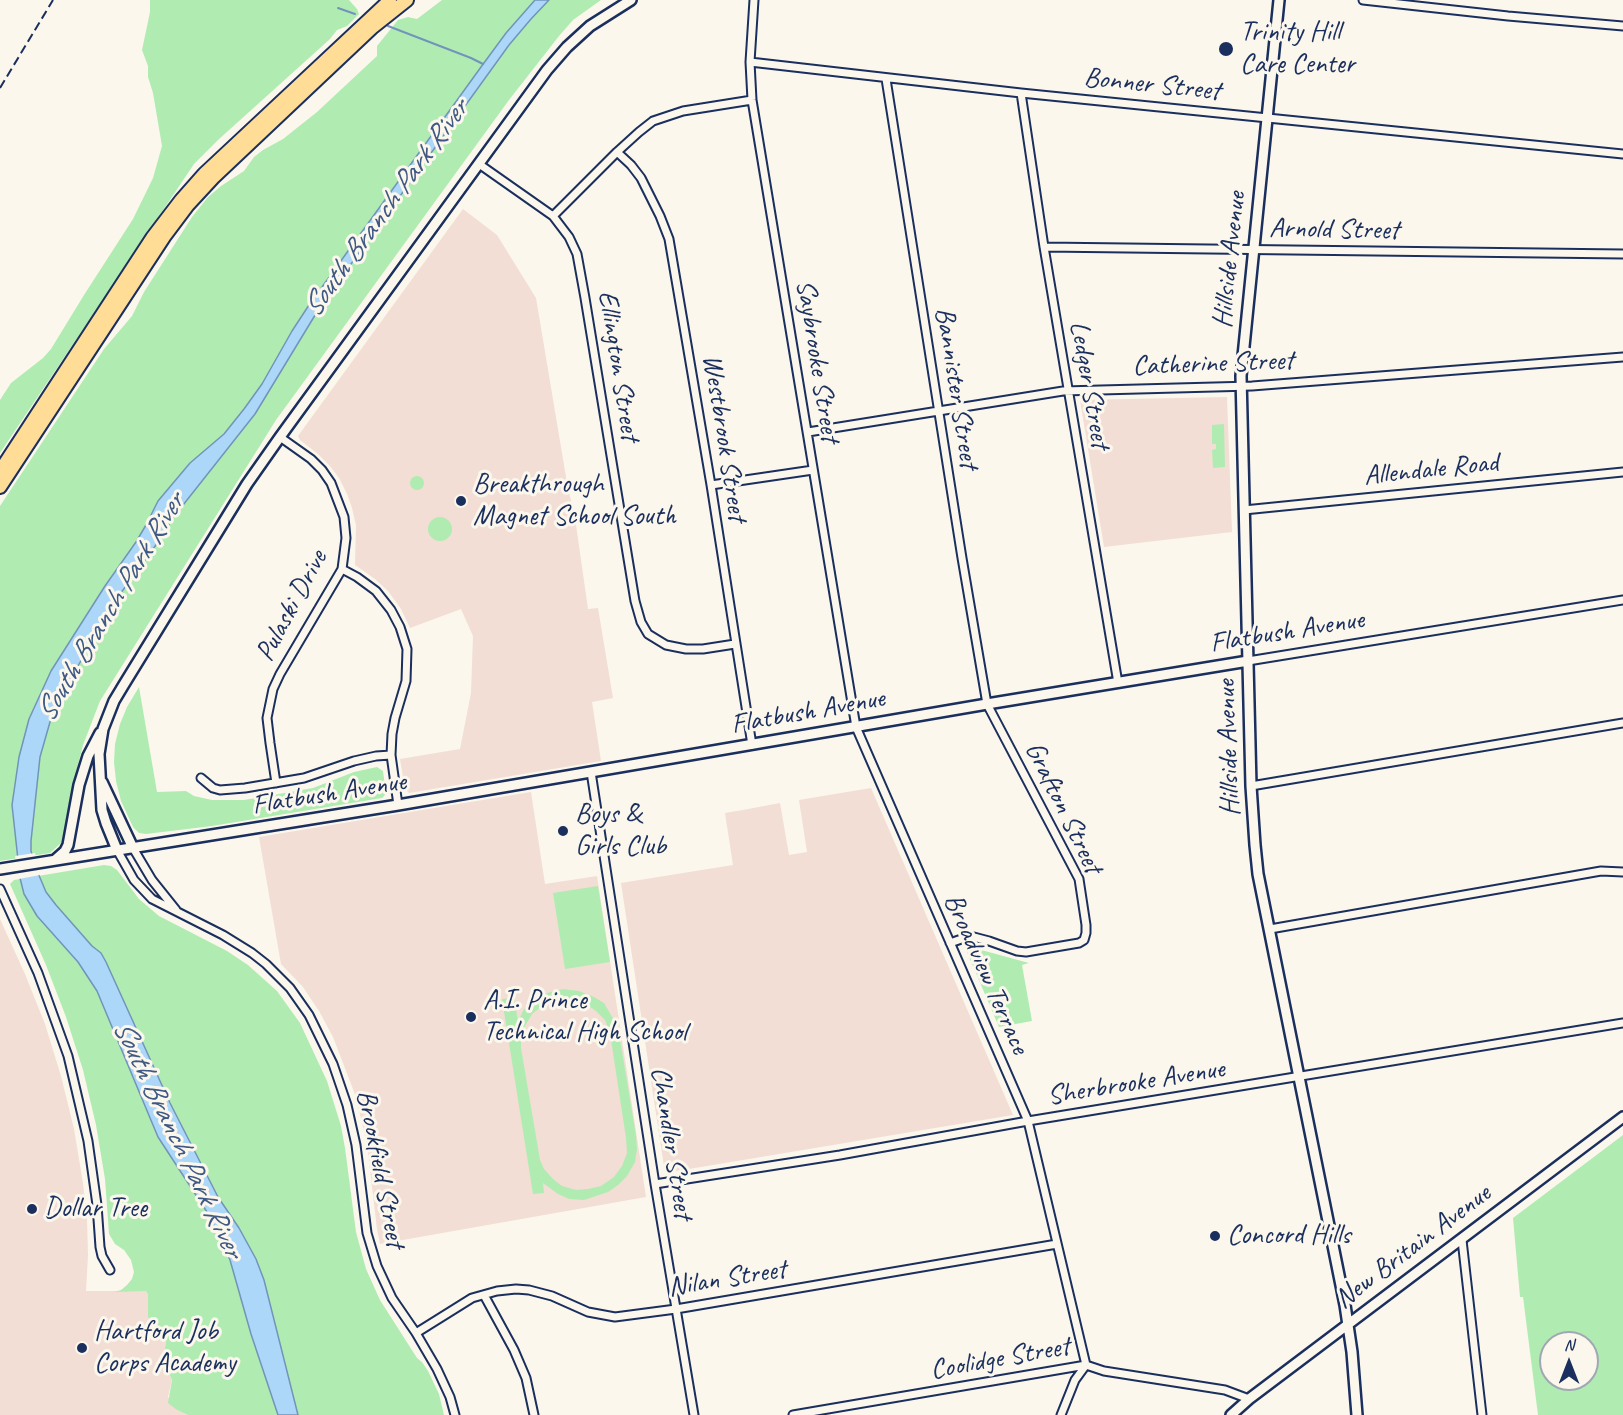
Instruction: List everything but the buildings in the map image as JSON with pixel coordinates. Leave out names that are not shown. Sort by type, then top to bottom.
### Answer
[{"type":"highway","points":[[0,471],[146,248],[181,200],[204,174],[390,0]]},
{"type":"highway","points":[[0,487],[184,209],[213,178],[339,59],[385,16],[407,0]]},
{"type":"street","name":"Brookfield Street","points":[[455,1415],[450,1397],[437,1369],[416,1332],[392,1298],[377,1266],[367,1233],[356,1145],[347,1105],[326,1048],[309,1015],[290,988],[266,964],[239,944],[161,904],[142,890],[125,866],[106,824],[102,810],[99,754],[103,729],[114,701],[247,484],[280,437],[546,70],[590,26],[631,0]]},
{"type":"street","name":"Saybrooke Street","points":[[754,0],[750,62],[752,100],[856,727]]},
{"type":"street","name":"Hillside Avenue","points":[[1279,0],[1241,386],[1251,786],[1258,874],[1348,1324],[1358,1415]]},
{"type":"street","points":[[1363,0],[1623,26]]},
{"type":"street","name":"Bonner Street","points":[[750,62],[886,79],[1623,154]]},
{"type":"street","name":"Bannister Street","points":[[886,79],[987,704]]},
{"type":"street","name":"Ledger Street","points":[[1021,93],[1044,247],[1118,683]]},
{"type":"street","points":[[553,216],[617,152],[653,121],[683,111],[752,100]]},
{"type":"street","name":"Westbrook Street","points":[[617,152],[641,178],[669,239],[752,745]]},
{"type":"street","name":"Ellington Street","points":[[479,164],[553,216],[569,237],[576,254],[635,602],[641,622],[648,634],[666,645],[686,649],[703,649],[735,644]]},
{"type":"street","name":"Arnold Street","points":[[1044,247],[1623,254]]},
{"type":"street","name":"Catherine Street","points":[[808,432],[1068,391],[1241,386],[1623,357]]},
{"type":"street","name":"Pulaski Drive","points":[[276,783],[267,718],[273,689],[342,569],[346,538],[344,517],[331,483],[311,459],[280,437]]},
{"type":"street","points":[[711,485],[813,470]]},
{"type":"street","name":"Allendale Road","points":[[1244,510],[1623,472]]},
{"type":"street","points":[[342,569],[376,591],[392,610],[407,649],[406,681],[395,718],[391,755],[398,805]]},
{"type":"street","name":"Flatbush Avenue","points":[[0,869],[398,805],[987,704],[1623,600]]},
{"type":"street","name":"Grafton Street","points":[[950,943],[970,936],[1026,952],[1074,945],[1084,940],[1086,933],[1079,879],[987,704]]},
{"type":"street","points":[[1251,786],[1623,723]]},
{"type":"street","name":"Broadview Terrace","points":[[856,727],[1028,1121],[1086,1365]]},
{"type":"street","points":[[54,860],[65,851],[68,845],[79,784],[88,756],[103,729]]},
{"type":"street","points":[[201,778],[213,788],[220,790],[245,789],[304,778],[354,761],[391,755]]},
{"type":"street","name":"Chandler Street","points":[[591,772],[694,1415]]},
{"type":"street","name":"Brookfield Street","points":[[100,778],[133,848],[152,880],[178,912]]},
{"type":"street","points":[[1270,929],[1601,871],[1623,872]]},
{"type":"street","points":[[0,889],[44,990],[73,1075],[91,1159],[100,1247],[110,1270]]},
{"type":"street","name":"Sherbrooke Avenue","points":[[656,1184],[851,1154],[1028,1121],[1623,1023]]},
{"type":"street","name":"New Britain Avenue","points":[[1231,1415],[1249,1399],[1623,1118]]},
{"type":"street","points":[[1462,1240],[1482,1415]]},
{"type":"street","name":"Nilan Street","points":[[416,1332],[472,1298],[497,1291],[529,1290],[552,1296],[588,1312],[615,1317],[676,1309],[1057,1244]]},
{"type":"street","points":[[484,1295],[514,1350],[525,1378],[534,1415]]},
{"type":"street","points":[[1060,1415],[1075,1380],[1086,1365]]},
{"type":"street","name":"Coolidge Street","points":[[793,1415],[1086,1365],[1104,1371],[1225,1389],[1249,1399]]},
{"type":"shaded area","name":"Breakthrough Magnet School South","points":[[463,209],[497,235],[536,298],[575,518],[588,609],[598,608],[613,698],[592,702],[601,761],[409,793],[405,789],[400,759],[460,749],[471,693],[473,636],[461,609],[410,628],[401,609],[388,591],[355,565],[356,525],[347,494],[330,466],[298,436]]},
{"type":"shaded area","points":[[1227,397],[1232,532],[1104,547],[1080,400]]},
{"type":"shaded area","points":[[871,788],[1013,1115],[665,1173],[621,883],[733,865],[725,813],[780,803],[789,855],[807,852],[799,800]]},
{"type":"shaded area","name":"A.I. Prince Technical High School","points":[[531,792],[545,884],[597,876],[646,1197],[380,1244],[367,1145],[356,1097],[333,1037],[319,1011],[303,987],[281,964],[259,837]]},
{"type":"shaded area","points":[[0,919],[45,1024],[74,1129],[87,1219],[86,1291],[146,1291],[148,1312],[166,1342],[163,1359],[172,1380],[168,1397],[177,1410],[188,1415],[0,1415]]},
{"type":"green space","points":[[150,0],[349,0],[359,14],[347,26],[337,30],[194,164],[0,453],[0,400],[11,383],[51,349],[133,219],[153,178],[162,146],[148,77],[148,66],[142,50],[150,12]]},
{"type":"green space","points":[[442,0],[601,0],[573,20],[509,100],[276,420],[100,701],[83,745],[62,842],[50,853],[0,861],[0,506],[104,349],[132,316],[144,292],[192,217],[208,197],[244,171],[254,157],[283,139],[317,112],[377,56],[377,46],[398,20],[408,17],[417,19]]},
{"type":"green space","points":[[1224,424],[1225,467],[1213,468],[1212,450],[1216,449],[1216,444],[1212,444],[1212,425]]},
{"type":"green space","points":[[414,476],[420,476],[424,483],[420,490],[414,490],[410,486],[410,480]]},
{"type":"green space","points":[[440,517],[449,520],[452,529],[449,538],[440,541],[431,538],[428,529],[431,520]]},
{"type":"green space","points":[[139,687],[157,792],[186,791],[194,796],[212,800],[244,800],[313,788],[354,772],[377,767],[383,771],[386,794],[382,798],[212,826],[139,833],[133,827],[121,801],[114,762],[115,744],[120,724]]},
{"type":"green space","points":[[104,865],[117,870],[139,899],[159,916],[227,951],[248,965],[277,991],[300,1023],[327,1081],[341,1126],[356,1232],[366,1269],[380,1300],[417,1358],[428,1371],[439,1394],[444,1415],[188,1415],[168,1403],[172,1380],[163,1359],[166,1342],[148,1317],[148,1295],[146,1291],[114,1292],[127,1285],[134,1272],[131,1260],[124,1250],[115,1244],[109,1234],[105,1179],[96,1125],[83,1070],[46,965],[10,884],[14,880]]},
{"type":"green space","points":[[598,886],[610,962],[565,969],[553,893]]},
{"type":"green space","points":[[974,948],[1029,963],[1022,965],[1032,1021],[999,1027],[967,952]]},
{"type":"green space","points":[[563,989],[579,991],[594,997],[604,1003],[618,1027],[636,1135],[635,1162],[627,1176],[618,1185],[608,1192],[584,1200],[569,1199],[543,1183],[544,1193],[533,1194],[502,999],[514,998],[518,1021],[524,1009],[535,999]],"holes":[[[575,1000],[596,1011],[605,1020],[610,1033],[627,1153],[614,1177],[601,1186],[576,1190],[562,1186],[553,1179],[540,1160],[521,1048],[521,1038],[532,1014],[546,1003]]]},
{"type":"green space","points":[[1623,1135],[1623,1415],[1538,1415],[1523,1297],[1520,1297],[1513,1218]]},
{"type":"water","name":"South Branch Park River","points":[[535,0],[549,0],[509,45],[320,307],[255,414],[172,519],[161,538],[115,601],[54,708],[40,757],[31,841],[31,851],[38,873],[46,892],[56,905],[101,953],[170,1103],[218,1197],[256,1259],[264,1280],[298,1415],[278,1415],[251,1334],[230,1260],[219,1235],[207,1212],[158,1137],[97,991],[78,962],[37,916],[24,894],[20,878],[12,805],[19,757],[29,719],[51,671],[136,542],[158,501],[190,463],[224,434],[244,409],[262,384],[309,305],[506,33]]},
{"type":"pier","points":[[35,853],[40,875],[19,879],[15,856]]},
{"type":"waterway","points":[[338,8],[355,14]]},
{"type":"waterway","points":[[388,26],[483,64]]},
{"type":"railway","points":[[0,88],[53,0]]},
{"type":"place","name":"Trinity Hill Care Center","points":[[1226,49]]},
{"type":"place","name":"Breakthrough Magnet School South","points":[[461,501]]},
{"type":"place","name":"Boys & Girls Club","points":[[563,831]]},
{"type":"place","name":"A.I. Prince Technical High School","points":[[471,1017]]},
{"type":"place","name":"Dollar Tree","points":[[32,1209]]},
{"type":"place","name":"Concord Hills","points":[[1215,1236]]},
{"type":"place","name":"Hartford Job Corps Academy","points":[[82,1348]]}]
